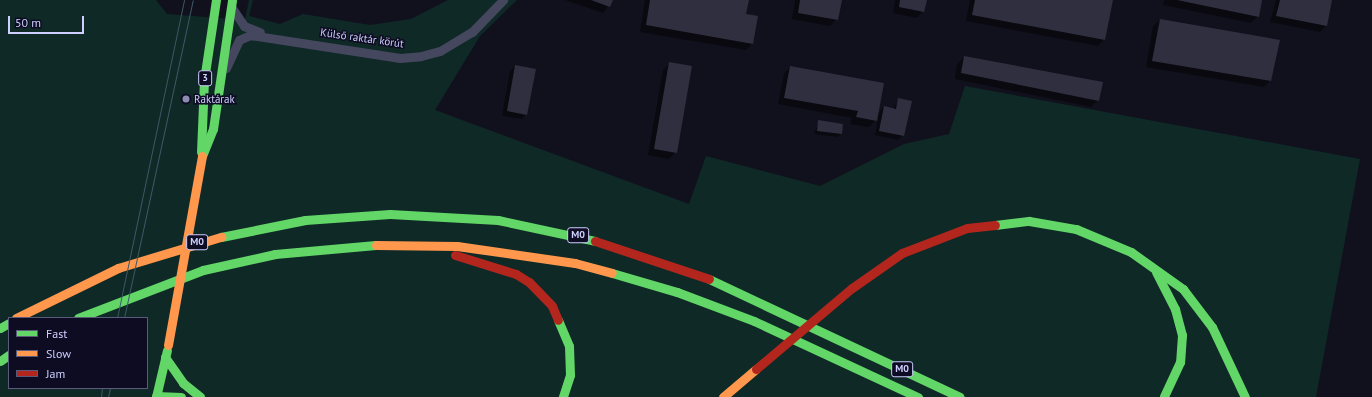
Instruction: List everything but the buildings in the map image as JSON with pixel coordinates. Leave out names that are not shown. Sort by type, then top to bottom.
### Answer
[{"type":"main road","name":"3","points":[[156,396],[166,356],[202,156],[201,120],[216,0]]},
{"type":"main road","name":"3","points":[[202,156],[213,129],[221,82],[231,2]]},
{"type":"main road","name":"M0","points":[[18,317],[118,268],[200,241],[253,229],[305,220],[390,214],[498,220],[580,236],[669,263],[755,298],[960,397]]},
{"type":"main road","points":[[724,397],[852,288],[923,243],[967,228],[1009,221],[1057,225],[1098,236],[1131,252],[1156,272],[1172,280],[1199,309],[1226,352],[1245,397]]},
{"type":"main road","name":"M0","points":[[80,317],[146,289],[203,270],[275,254],[393,244],[517,252],[653,284],[754,320],[918,397]]},
{"type":"main road","points":[[393,244],[482,260],[516,274],[542,293],[559,318],[570,346],[570,375],[563,397]]},
{"type":"main road","points":[[1156,272],[1175,309],[1182,335],[1180,362],[1164,397]]},
{"type":"main road","points":[[166,356],[183,383],[200,397]]},
{"type":"main road","points":[[156,396],[181,397]]},
{"type":"street","name":"Külső raktár körút","points":[[221,82],[239,40],[250,35],[271,36],[400,58],[421,56],[440,51],[472,32],[503,0]]},
{"type":"street","name":"Külső raktár körút","points":[[231,2],[244,26],[271,36]]},
{"type":"green space","points":[[0,0],[156,0],[167,14],[245,20],[249,0],[253,0],[249,16],[280,24],[303,14],[370,25],[411,19],[448,0],[517,0],[480,36],[435,110],[689,204],[706,156],[820,186],[904,144],[949,134],[965,86],[1360,159],[1316,397],[0,397]]},
{"type":"tram line","points":[[117,317],[184,0]]},
{"type":"tram line","points":[[124,317],[193,0]]},
{"type":"tram line","points":[[101,397],[102,389]]},
{"type":"tram line","points":[[108,397],[110,389]]},
{"type":"traffic: fast","points":[[201,152],[204,80],[216,0]]},
{"type":"traffic: fast","points":[[202,156],[213,129],[232,0]]},
{"type":"traffic: fast","points":[[221,237],[305,220],[390,214],[498,220],[595,241]]},
{"type":"traffic: fast","points":[[995,225],[1029,221],[1076,229],[1131,252],[1183,289],[1212,327],[1245,397]]},
{"type":"traffic: fast","points":[[81,317],[203,270],[275,254],[376,245]]},
{"type":"traffic: fast","points":[[1156,272],[1175,309],[1182,335],[1180,362],[1164,397]]},
{"type":"traffic: fast","points":[[612,273],[677,292],[754,321],[918,397]]},
{"type":"traffic: fast","points":[[709,279],[960,397]]},
{"type":"traffic: fast","points":[[558,320],[569,346],[570,375],[563,397]]},
{"type":"traffic: fast","points":[[0,328],[8,324]]},
{"type":"traffic: fast","points":[[156,397],[167,350]]},
{"type":"traffic: fast","points":[[0,361],[8,356]]},
{"type":"traffic: fast","points":[[165,357],[183,383],[200,397]]},
{"type":"traffic: fast","points":[[156,396],[181,397]]},
{"type":"traffic: slow","points":[[168,345],[202,156]]},
{"type":"traffic: slow","points":[[18,317],[118,268],[221,237]]},
{"type":"traffic: slow","points":[[376,245],[457,246],[575,263],[612,273]]},
{"type":"traffic: slow","points":[[723,397],[756,369]]},
{"type":"traffic: jam","points":[[852,288],[902,253],[967,228],[995,225]]},
{"type":"traffic: jam","points":[[595,241],[709,279]]},
{"type":"traffic: jam","points":[[455,255],[516,274],[529,282],[552,306],[558,320]]},
{"type":"traffic: jam","points":[[756,369],[852,288]]},
{"type":"place","name":"Raktárak","points":[[186,99]]}]
